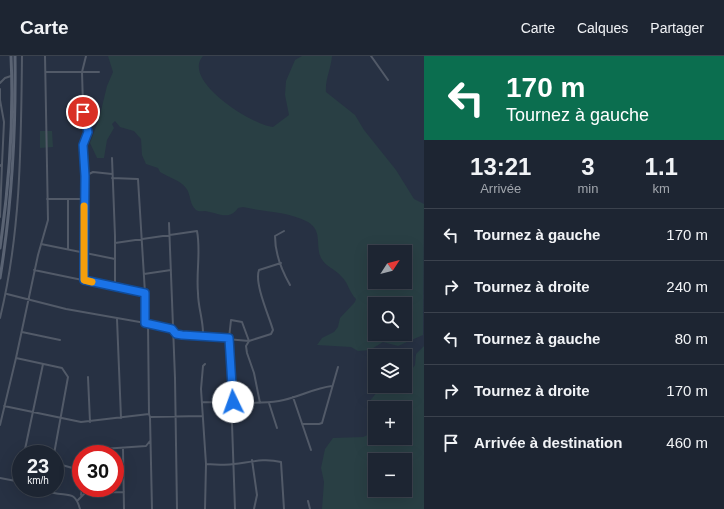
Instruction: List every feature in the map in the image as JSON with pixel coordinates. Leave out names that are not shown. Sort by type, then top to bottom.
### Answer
[{"type":"main road","points":[[0,248],[7,187],[11,56]]},
{"type":"main road","points":[[0,278],[7,229],[14,157],[15,56]]},
{"type":"street","points":[[0,318],[7,294],[19,195],[22,147],[22,56]]},
{"type":"street","points":[[0,425],[22,332],[34,270],[48,220],[46,56]]},
{"type":"street","points":[[84,280],[85,176],[83,145],[88,132],[82,104],[82,72],[86,56]]},
{"type":"street","points":[[370,56],[388,80]]},
{"type":"street","points":[[46,72],[99,72]]},
{"type":"street","points":[[0,83],[5,78],[11,76]]},
{"type":"street","points":[[0,89],[0,100],[4,122],[0,217]]},
{"type":"street","points":[[112,158],[115,287]]},
{"type":"street","points":[[85,176],[91,173],[100,172],[112,174]]},
{"type":"street","points":[[112,178],[138,179],[145,293],[152,509]]},
{"type":"street","points":[[47,199],[68,200],[84,198]]},
{"type":"street","points":[[68,200],[68,249]]},
{"type":"street","points":[[169,223],[178,509]]},
{"type":"street","points":[[115,243],[170,233],[197,231],[198,295],[199,306],[203,316],[203,333]]},
{"type":"street","points":[[284,231],[275,236],[280,263],[290,285]]},
{"type":"street","points":[[41,244],[115,258]]},
{"type":"street","points":[[7,294],[27,300],[172,329],[176,334],[249,341],[270,334],[273,330],[267,309],[261,297],[258,274],[259,270],[280,263]]},
{"type":"street","points":[[34,270],[145,293]]},
{"type":"street","points":[[144,274],[171,270]]},
{"type":"street","points":[[117,319],[121,418]]},
{"type":"street","points":[[235,509],[233,402],[229,338],[230,320],[241,320],[249,341]]},
{"type":"street","points":[[22,332],[60,340]]},
{"type":"street","points":[[249,341],[246,346],[247,353],[254,373],[260,403]]},
{"type":"street","points":[[16,358],[62,368],[68,377],[56,445]]},
{"type":"street","points":[[26,445],[43,364]]},
{"type":"street","points":[[205,364],[203,366],[201,388],[206,464],[205,509]]},
{"type":"street","points":[[302,424],[319,424],[322,422],[338,367]]},
{"type":"street","points":[[88,378],[90,422]]},
{"type":"street","points":[[202,402],[269,402],[293,397],[318,388],[332,386]]},
{"type":"street","points":[[293,397],[311,450]]},
{"type":"street","points":[[269,402],[277,428]]},
{"type":"street","points":[[4,406],[61,418],[90,422],[150,416],[202,416]]},
{"type":"street","points":[[124,449],[146,446],[150,441]]},
{"type":"street","points":[[206,464],[234,464],[252,460],[269,459],[281,462],[284,509]]},
{"type":"street","points":[[252,460],[257,495],[254,509]]},
{"type":"street","points":[[0,478],[12,480]]},
{"type":"street","points":[[64,494],[69,494],[78,500]]},
{"type":"street","points":[[80,497],[78,500],[80,509]]},
{"type":"street","points":[[124,497],[124,509]]},
{"type":"street","points":[[308,501],[310,509]]},
{"type":"green space","points":[[108,56],[203,56],[199,66],[202,77],[210,88],[235,110],[263,124],[273,127],[289,115],[285,95],[286,81],[295,60],[302,56],[332,56],[326,83],[326,92],[355,115],[364,130],[396,170],[414,199],[424,204],[423,335],[412,340],[412,297],[368,297],[368,341],[409,341],[398,346],[383,342],[372,349],[358,351],[351,347],[317,345],[322,338],[334,332],[338,327],[340,318],[356,299],[343,278],[325,264],[321,258],[316,230],[313,226],[300,218],[276,212],[243,207],[238,208],[235,212],[227,215],[197,211],[192,205],[188,190],[177,181],[160,172],[158,168],[146,164],[142,155],[141,139],[134,131],[120,127],[115,121],[112,124],[114,128],[107,140],[104,158],[97,158],[90,143],[99,119],[107,86],[113,72]]},
{"type":"green space","points":[[40,131],[52,131],[53,147],[40,148]]},
{"type":"green space","points":[[424,346],[424,509],[322,509],[324,482],[321,468],[325,449],[333,438],[363,437],[368,435],[368,445],[412,445],[412,401],[370,401],[376,393],[412,393],[412,369],[415,365],[416,354]]},
{"type":"slow traffic","points":[[84,206],[84,280],[92,282]]},
{"type":"route","points":[[83,112],[88,132],[83,145],[85,176],[84,280],[145,293],[145,323],[172,329],[176,334],[229,338],[233,402]]}]
